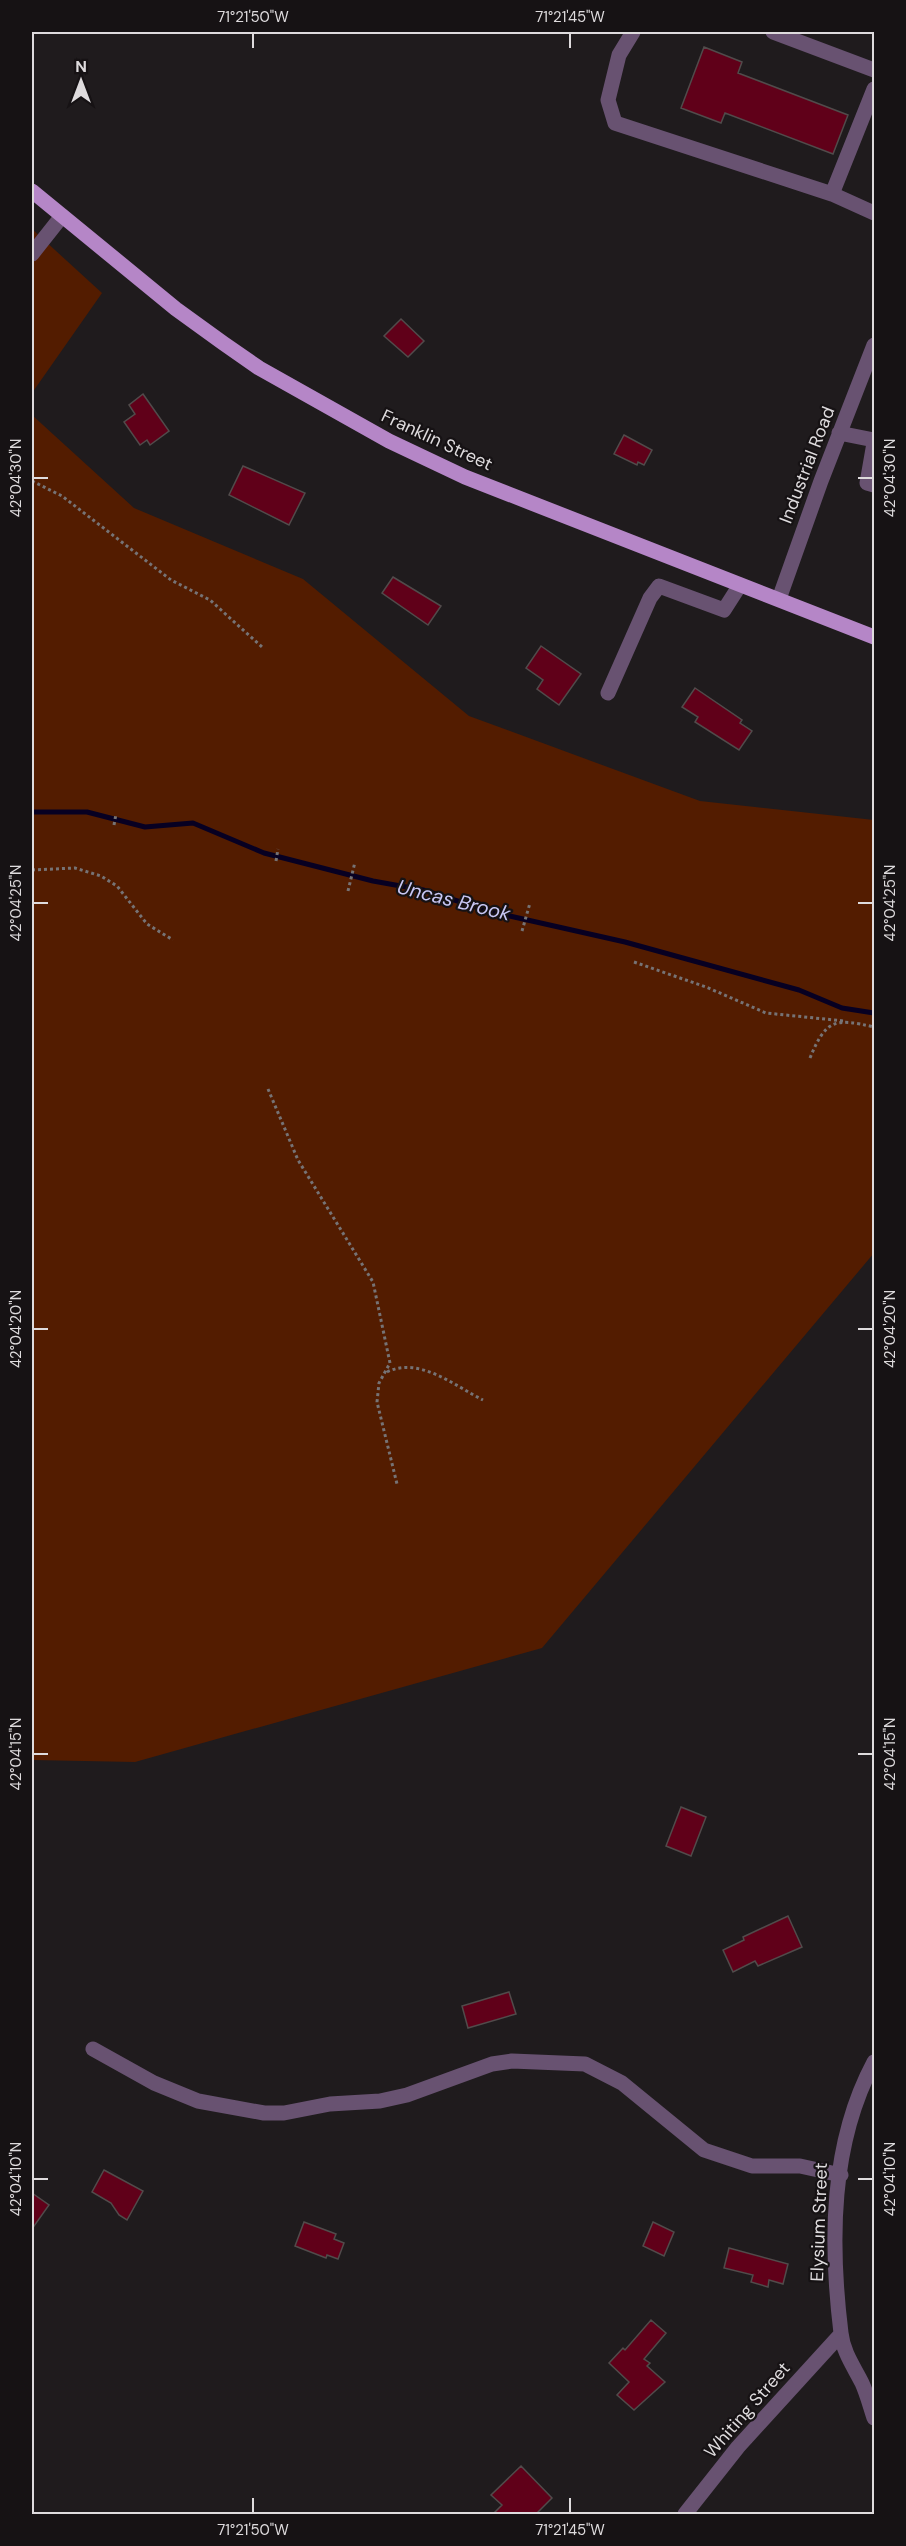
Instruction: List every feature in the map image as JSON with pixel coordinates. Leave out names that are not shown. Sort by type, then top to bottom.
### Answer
[{"type":"main road","name":"Franklin Street","points":[[32,191],[223,343],[259,368],[380,436],[453,472],[874,637]]},
{"type":"street","points":[[633,32],[620,55],[608,100],[615,123],[832,194],[874,213]]},
{"type":"street","points":[[773,32],[874,70]]},
{"type":"street","points":[[832,194],[874,89]]},
{"type":"street","points":[[32,254],[62,216]]},
{"type":"street","name":"Industrial Road","points":[[778,599],[874,345]]},
{"type":"street","points":[[839,433],[874,442],[867,483],[874,485]]},
{"type":"street","points":[[608,693],[650,598],[659,586],[724,610],[740,585]]},
{"type":"street","points":[[93,2049],[145,2078],[198,2101],[264,2114],[284,2114],[330,2104],[380,2101],[408,2095],[469,2071],[512,2061],[585,2064],[622,2083],[704,2150],[752,2166],[800,2166],[841,2175]]},
{"type":"street","name":"Elysium Street","points":[[874,2062],[852,2107],[841,2153],[841,2175],[837,2199],[837,2294],[841,2313],[841,2334],[850,2365],[862,2383],[874,2418]]},
{"type":"street","name":"Whiting Street","points":[[685,2514],[738,2447],[841,2334]]},
{"type":"path","points":[[32,481],[62,496],[171,579],[210,600],[262,647]]},
{"type":"path","points":[[114,825],[116,813]]},
{"type":"path","points":[[276,861],[278,849]]},
{"type":"path","points":[[348,891],[356,862]]},
{"type":"path","points":[[32,870],[75,868],[101,876],[117,886],[147,924],[173,940]]},
{"type":"path","points":[[522,932],[530,903]]},
{"type":"path","points":[[634,962],[706,987],[766,1013],[844,1021],[874,1027]]},
{"type":"path","points":[[810,1058],[822,1032],[837,1022],[844,1021]]},
{"type":"path","points":[[268,1089],[298,1160],[374,1282],[390,1363],[379,1383],[377,1402],[397,1484]]},
{"type":"path","points":[[386,1373],[398,1367],[412,1366],[483,1400]]},
{"type":"shaded area","points":[[32,229],[102,293],[32,393]]},
{"type":"shaded area","points":[[32,415],[134,508],[303,579],[469,716],[700,801],[874,820],[874,1253],[542,1648],[135,1762],[32,1760]]},
{"type":"building","points":[[704,47],[742,62],[738,73],[848,115],[833,154],[725,113],[721,123],[681,108]]},
{"type":"building","points":[[401,319],[424,341],[408,357],[384,336]]},
{"type":"building","points":[[143,394],[169,431],[150,445],[147,440],[140,445],[124,422],[135,414],[129,405]]},
{"type":"building","points":[[624,435],[652,450],[644,465],[638,462],[637,465],[614,454]]},
{"type":"building","points":[[243,466],[305,493],[289,525],[229,495]]},
{"type":"building","points":[[393,577],[441,606],[428,625],[382,593]]},
{"type":"building","points":[[541,646],[581,674],[559,705],[537,689],[543,680],[526,668]]},
{"type":"building","points":[[695,688],[742,720],[740,723],[752,731],[739,750],[695,722],[698,717],[682,707]]},
{"type":"building","points":[[681,1807],[706,1817],[691,1856],[666,1846]]},
{"type":"building","points":[[788,1916],[802,1947],[758,1966],[755,1961],[733,1972],[723,1950],[744,1940],[743,1937]]},
{"type":"building","points":[[509,1992],[516,2014],[468,2028],[462,2006]]},
{"type":"building","points":[[104,2170],[143,2191],[127,2220],[119,2215],[111,2203],[92,2192]]},
{"type":"building","points":[[32,2193],[49,2205],[32,2229]]},
{"type":"building","points":[[304,2222],[336,2234],[334,2239],[344,2243],[338,2259],[327,2255],[326,2258],[295,2246]]},
{"type":"building","points":[[653,2222],[674,2232],[664,2256],[643,2246]]},
{"type":"building","points":[[729,2248],[788,2264],[783,2284],[769,2280],[768,2287],[751,2282],[753,2275],[724,2268]]},
{"type":"building","points":[[651,2320],[666,2333],[644,2359],[650,2363],[647,2366],[665,2382],[634,2410],[617,2395],[629,2382],[609,2363],[623,2348],[625,2350]]},
{"type":"building","points":[[521,2466],[552,2498],[536,2514],[493,2514],[502,2505],[491,2495]]},
{"type":"waterway","name":"Uncas Brook","points":[[32,812],[87,812],[145,827],[193,823],[264,853],[373,881],[423,890],[492,912],[625,942],[799,990],[842,1008],[874,1013]]}]
